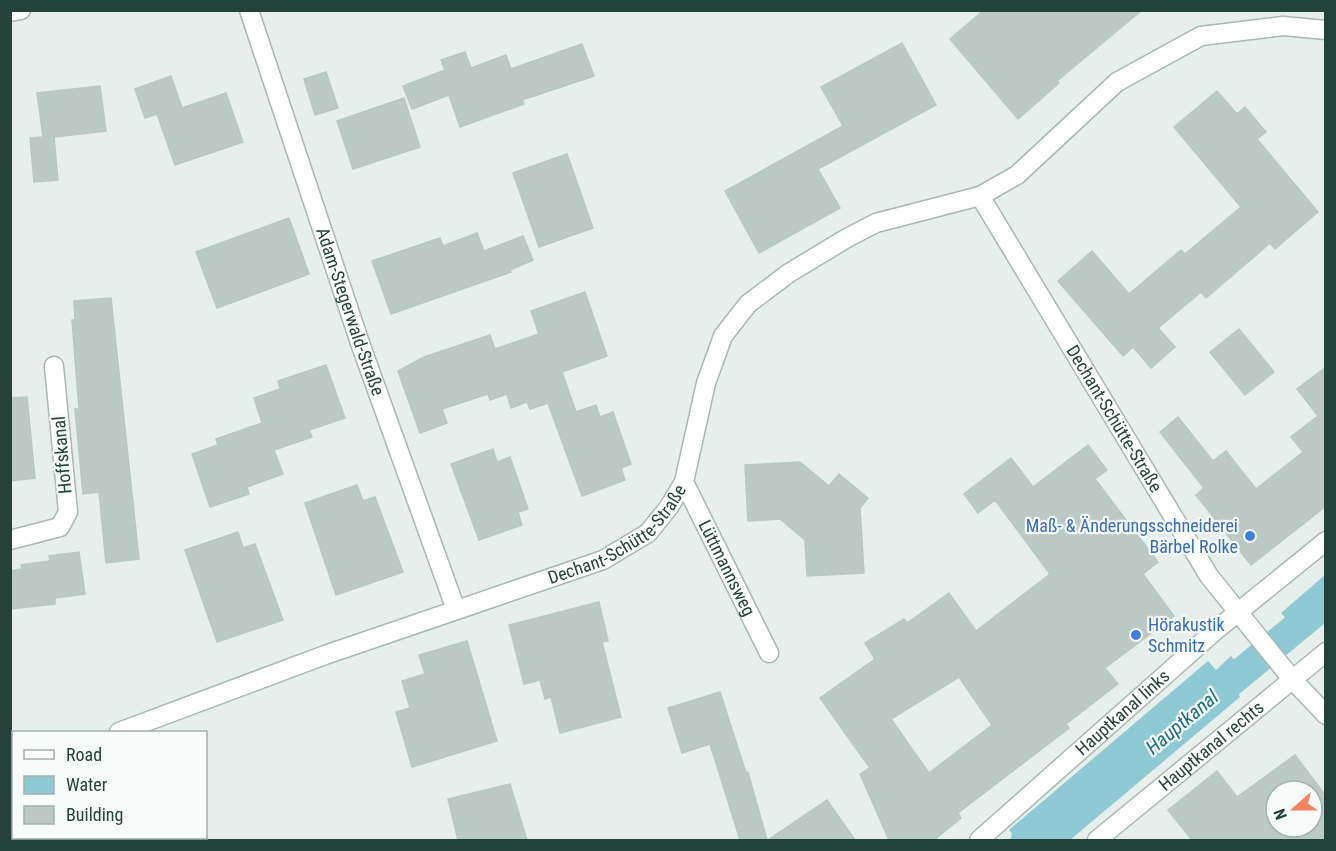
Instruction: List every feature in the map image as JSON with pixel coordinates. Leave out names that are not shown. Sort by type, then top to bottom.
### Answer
[{"type":"street","points":[[10,12],[21,10]]},
{"type":"street","name":"Adam-Stegerwald-Straße","points":[[249,10],[360,343],[456,610]]},
{"type":"street","name":"Dechant-Schütte-Straße","points":[[122,731],[326,655],[603,560],[648,533],[669,507],[684,482],[706,383],[723,336],[747,304],[789,273],[847,238],[876,224],[980,195],[1017,175],[1118,82],[1201,36],[1283,26],[1326,30]]},
{"type":"street","name":"Dechant-Schütte-Straße","points":[[980,195],[1209,576],[1292,679],[1326,715]]},
{"type":"street","name":"Hoffskanal","points":[[10,540],[60,526],[68,512],[54,366]]},
{"type":"street","name":"Lüttmannsweg","points":[[684,482],[769,653]]},
{"type":"street","name":"Hauptkanal links","points":[[979,840],[1237,613],[1326,541]]},
{"type":"street","name":"Hauptkanal rechts","points":[[1097,840],[1326,652]]},
{"type":"water","points":[[1325,575],[1325,621],[1304,639],[1281,613]]},
{"type":"water","points":[[1231,656],[1252,683],[1238,693],[1240,697],[1070,840],[1010,840],[1012,834],[1009,830],[1208,661],[1216,670]]},
{"type":"building","points":[[984,10],[1142,10],[1057,81],[1059,83],[1018,119],[950,39]]},
{"type":"building","points":[[902,43],[936,105],[818,169],[840,208],[759,253],[725,191],[843,126],[821,87]]},
{"type":"building","points":[[582,44],[594,76],[522,100],[524,104],[460,127],[449,95],[412,109],[403,86],[445,70],[441,60],[465,52],[471,68],[506,55],[511,69]]},
{"type":"building","points":[[326,72],[338,108],[315,115],[304,79]]},
{"type":"building","points":[[171,76],[182,108],[226,93],[243,142],[175,165],[157,114],[145,118],[135,89]]},
{"type":"building","points":[[100,86],[106,131],[54,137],[58,180],[34,182],[30,138],[43,137],[37,93]]},
{"type":"building","points":[[1217,91],[1237,114],[1245,107],[1266,132],[1257,139],[1318,212],[1275,249],[1270,243],[1206,298],[1201,292],[1158,328],[1175,347],[1151,368],[1133,347],[1123,356],[1058,281],[1092,251],[1129,294],[1181,250],[1185,254],[1241,207],[1174,127]]},
{"type":"building","points":[[404,98],[420,147],[353,169],[337,121]]},
{"type":"building","points":[[567,154],[593,228],[539,247],[513,173]]},
{"type":"building","points":[[289,218],[309,274],[217,308],[196,252]]},
{"type":"building","points":[[477,233],[484,251],[523,236],[533,260],[510,270],[511,272],[391,314],[372,261],[440,238],[443,246]]},
{"type":"building","points":[[585,292],[607,356],[562,372],[576,412],[596,405],[600,417],[613,412],[631,464],[621,468],[625,480],[582,496],[548,403],[530,409],[527,402],[511,408],[507,394],[490,400],[488,394],[442,409],[447,423],[420,433],[398,371],[424,357],[490,335],[495,349],[539,334],[531,311]]},
{"type":"building","points":[[111,298],[139,559],[106,563],[99,492],[83,494],[75,409],[79,409],[72,320],[75,320],[74,301]]},
{"type":"building","points":[[1239,329],[1274,372],[1245,395],[1210,352]]},
{"type":"building","points":[[326,365],[345,418],[309,430],[312,437],[274,450],[283,474],[247,487],[249,494],[210,507],[192,454],[218,445],[216,439],[262,423],[254,398],[280,389],[278,381]]},
{"type":"building","points":[[1326,367],[1326,506],[1251,565],[1196,495],[1204,488],[1160,432],[1178,417],[1213,461],[1226,451],[1256,489],[1303,452],[1291,437],[1318,416],[1297,389]]},
{"type":"building","points":[[27,397],[35,478],[10,481],[10,398]]},
{"type":"building","points":[[1088,445],[1107,470],[1095,479],[1158,562],[1143,574],[1174,616],[1105,668],[1118,684],[1066,724],[1069,728],[958,813],[961,818],[934,840],[889,840],[860,774],[870,768],[820,698],[875,659],[865,643],[904,619],[907,623],[949,593],[976,631],[1050,574],[995,500],[978,513],[964,494],[1011,458],[1033,487]],"holes":[[[959,677],[992,725],[929,773],[891,719]]]},
{"type":"building","points":[[493,449],[497,462],[510,457],[528,509],[518,512],[522,525],[479,540],[451,464]]},
{"type":"building","points":[[800,462],[829,486],[839,474],[868,498],[860,508],[864,573],[807,576],[805,540],[780,519],[748,521],[745,465]]},
{"type":"building","points":[[357,485],[363,501],[375,497],[403,572],[336,595],[305,503]]},
{"type":"building","points":[[238,532],[243,548],[255,544],[283,620],[217,642],[185,550]]},
{"type":"building","points":[[79,552],[85,594],[55,598],[55,604],[10,609],[10,571],[22,569],[21,565],[50,561],[49,556]]},
{"type":"building","points":[[599,602],[608,641],[602,642],[621,717],[560,733],[551,697],[545,699],[540,680],[524,684],[509,625]]},
{"type":"building","points":[[467,641],[497,741],[412,767],[396,712],[410,708],[402,681],[425,674],[419,655]]},
{"type":"building","points":[[720,692],[746,773],[748,772],[767,840],[740,840],[710,744],[682,753],[668,708]]},
{"type":"building","points":[[1295,755],[1313,779],[1264,779],[1264,839],[1324,839],[1324,793],[1326,796],[1326,840],[1192,840],[1168,810],[1217,771],[1237,797]]},
{"type":"building","points":[[510,784],[527,840],[458,840],[448,799]]},
{"type":"building","points":[[827,800],[855,840],[768,840]]},
{"type":"waterway","name":"Hauptkanal","points":[[1212,697],[1326,603]]},
{"type":"place","name":"Maß- & Änderungsschneiderei Bärbel Rolke","points":[[1250,536]]},
{"type":"place","name":"Hörakustik Schmitz","points":[[1136,635]]}]
